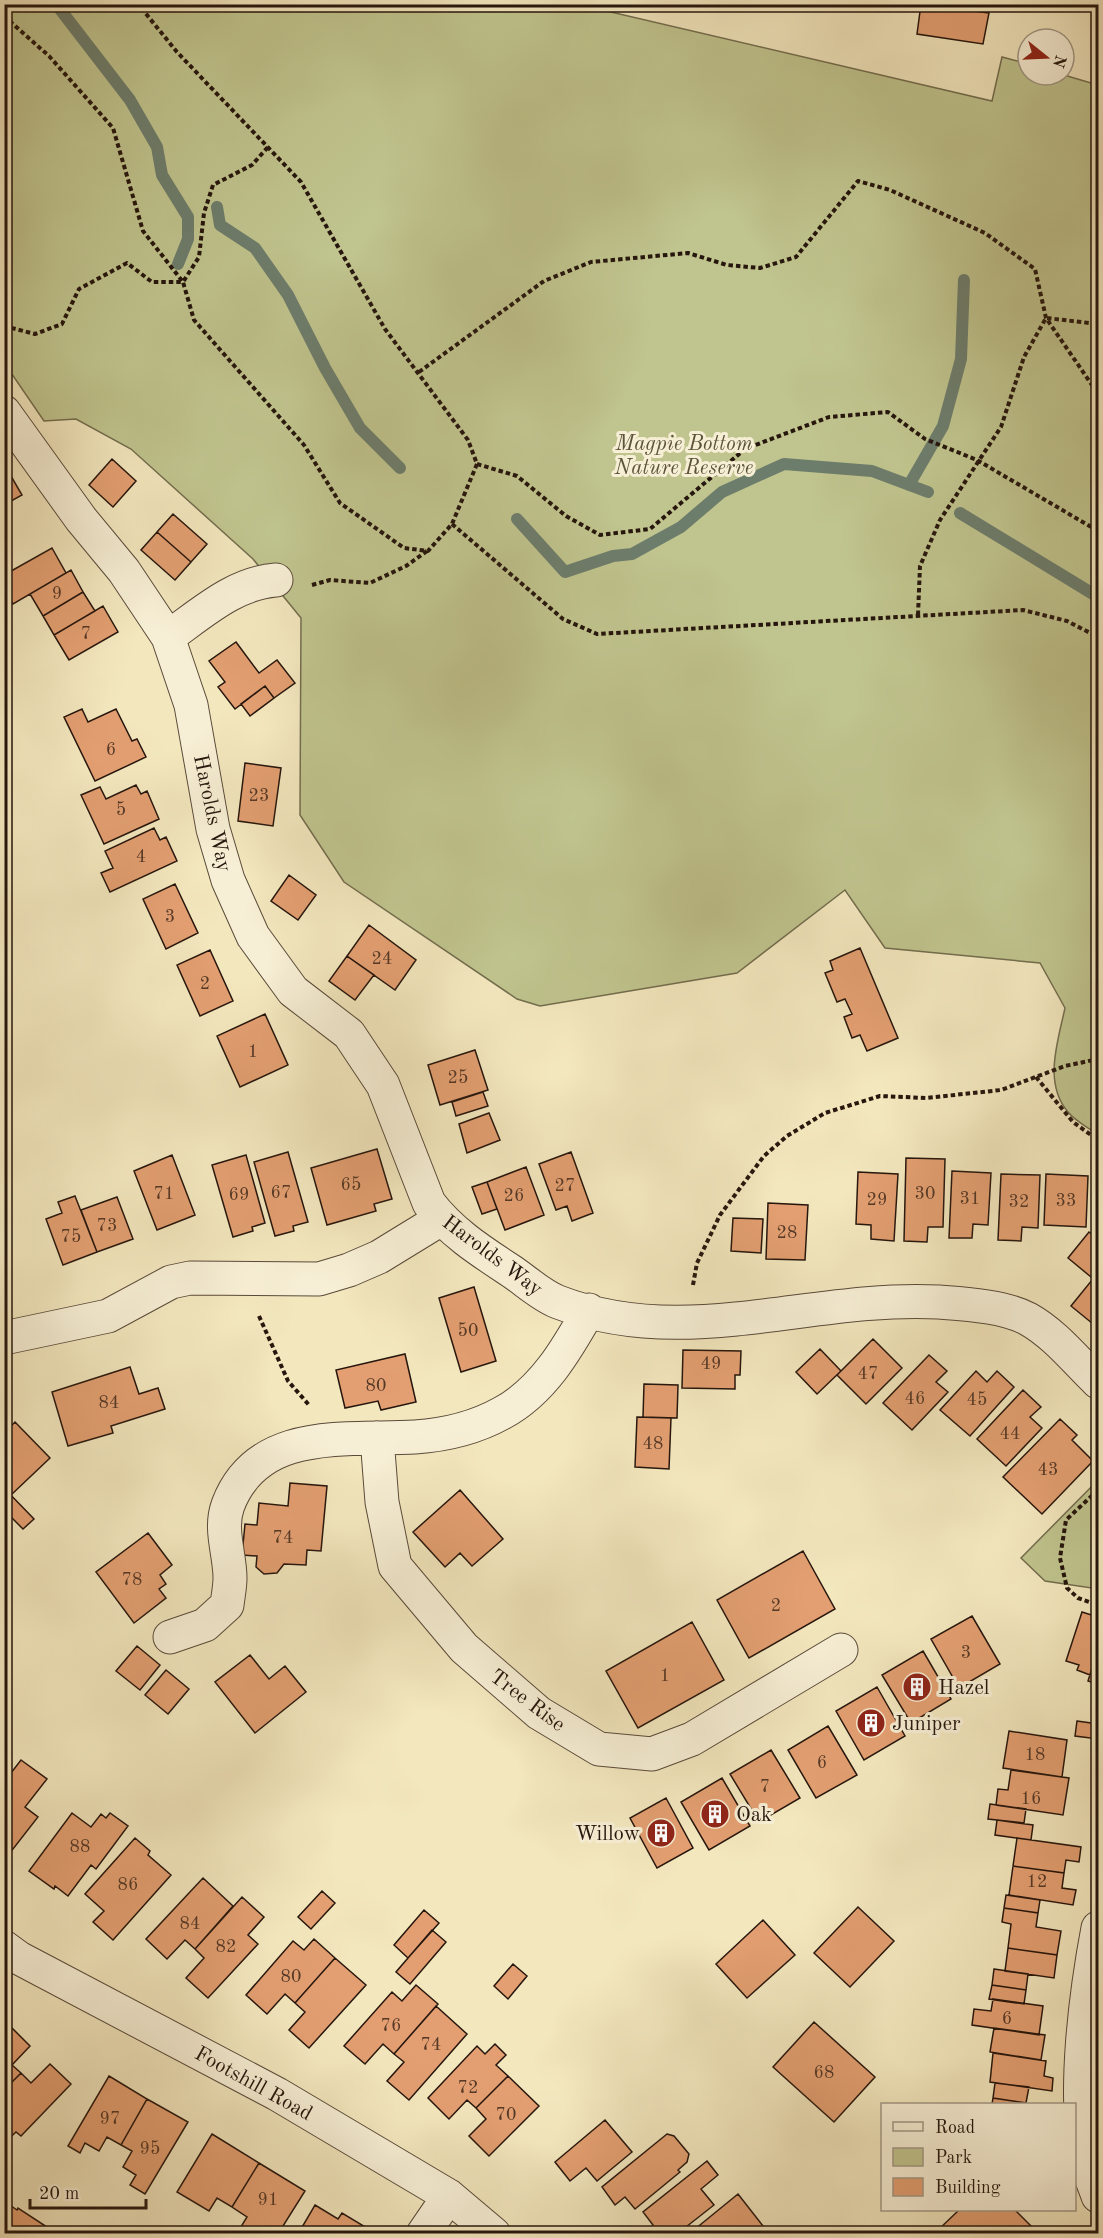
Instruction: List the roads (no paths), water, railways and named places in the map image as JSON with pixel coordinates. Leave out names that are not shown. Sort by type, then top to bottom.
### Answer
[{"type":"street","name":"Harolds Way","points":[[4,412],[81,519],[124,571],[168,637],[191,705],[213,830],[228,880],[253,936],[293,991],[349,1034],[383,1085],[429,1203],[441,1219],[477,1248],[556,1301],[590,1310],[643,1321],[685,1324],[742,1320],[897,1300],[972,1304],[1026,1318],[1046,1332],[1098,1382]]},
{"type":"street","points":[[168,637],[239,589],[260,581],[276,580]]},
{"type":"street","points":[[4,1338],[108,1316],[171,1282],[190,1278],[319,1279],[350,1270],[379,1257],[441,1219]]},
{"type":"street","points":[[170,1637],[204,1625],[226,1605],[230,1577],[224,1535],[227,1508],[237,1486],[253,1467],[287,1447],[315,1440],[416,1437],[459,1431],[503,1413],[529,1394],[561,1359],[590,1310]]},
{"type":"street","name":"Tree Rise","points":[[377,1438],[382,1502],[395,1566],[464,1648],[539,1713],[599,1749],[652,1754],[693,1738],[841,1650]]},
{"type":"street","points":[[1098,1928],[1082,2067],[1080,2112],[1085,2160],[1098,2196]]},
{"type":"street","name":"Footshill Road","points":[[4,1947],[19,1958],[277,2094],[449,2196],[494,2234]]},
{"type":"street","points":[[423,2234],[449,2196]]},
{"type":"waterway","points":[[56,4],[130,100],[157,147],[162,175],[188,217],[188,239],[178,264]]},
{"type":"waterway","points":[[217,207],[220,225],[255,248],[288,295],[325,368],[360,428],[400,468]]},
{"type":"waterway","points":[[909,485],[943,426],[961,359],[964,280]]},
{"type":"waterway","points":[[517,519],[565,572],[613,556],[632,554],[681,527],[722,492],[784,464],[872,471],[928,492]]},
{"type":"waterway","points":[[960,513],[1098,597]]},
{"type":"place","name":"Hazel","points":[[917,1687]]},
{"type":"place","name":"Juniper","points":[[871,1723]]},
{"type":"place","name":"Oak","points":[[715,1814]]},
{"type":"place","name":"Willow","points":[[661,1833]]},
{"type":"park label","name":"Magpie Bottom Nature Reserve","points":[[684,455]]}]
